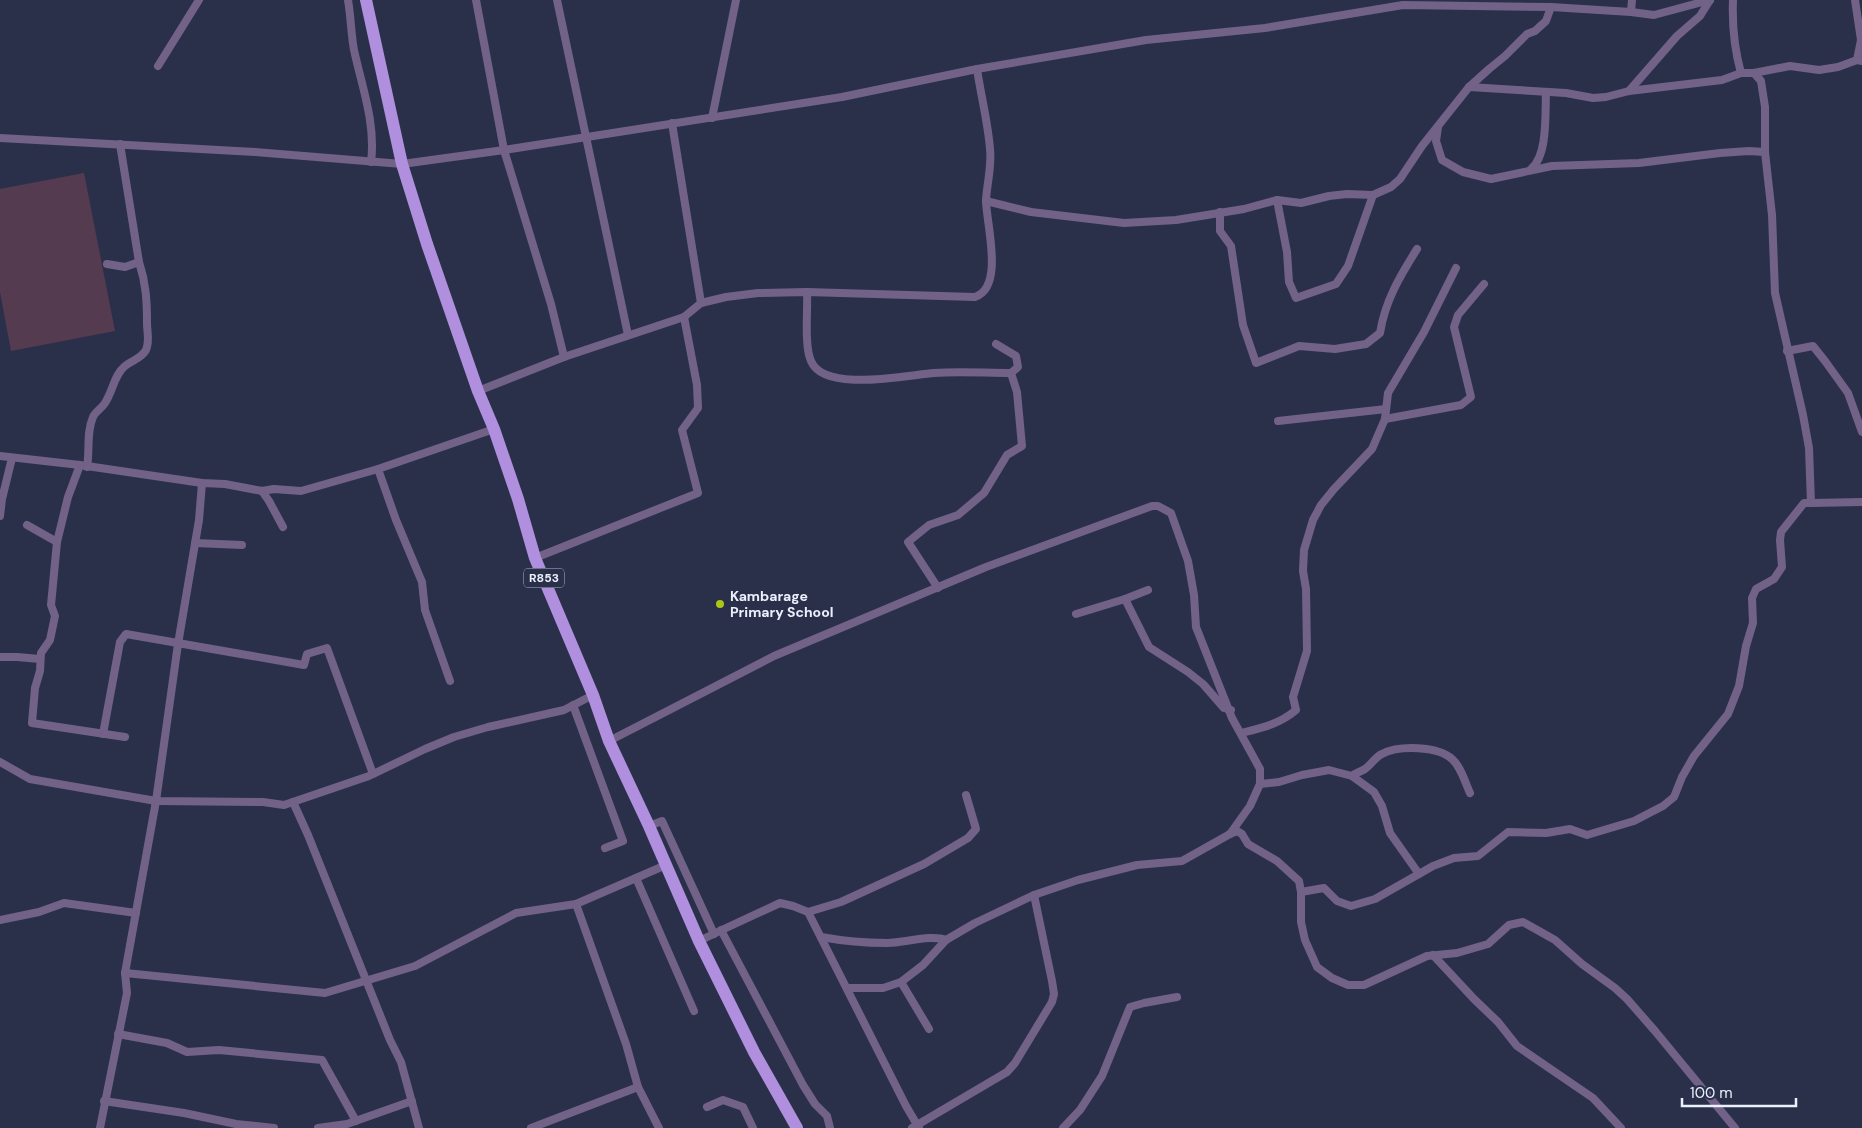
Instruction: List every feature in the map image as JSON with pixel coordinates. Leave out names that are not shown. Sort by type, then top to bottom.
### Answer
[{"type":"main road","name":"R853","points":[[366,0],[402,164],[427,244],[478,391],[494,429],[536,558],[593,695],[609,742],[649,826],[699,941],[754,1052],[797,1128]]},
{"type":"street","points":[[158,66],[198,0]]},
{"type":"street","points":[[348,0],[354,48],[371,121],[373,150],[371,162]]},
{"type":"street","points":[[476,0],[504,150],[551,304],[564,357]]},
{"type":"street","points":[[557,0],[628,335]]},
{"type":"street","points":[[712,118],[736,0]]},
{"type":"street","points":[[1632,0],[1632,12]]},
{"type":"street","points":[[0,138],[120,144],[402,164],[504,150],[842,97],[977,69],[1146,40],[1265,28],[1403,5],[1551,7],[1654,15],[1710,0]]},
{"type":"street","points":[[1629,91],[1677,36],[1700,16],[1710,0]]},
{"type":"street","points":[[1733,0],[1732,24],[1741,73]]},
{"type":"street","points":[[1469,87],[1566,93],[1593,98],[1629,91],[1722,80],[1741,73],[1754,73],[1790,66],[1819,70],[1838,67],[1860,60],[1861,40],[1855,0]]},
{"type":"street","points":[[986,201],[1031,212],[1124,223],[1176,220],[1244,209],[1278,200],[1302,203],[1338,195],[1373,195],[1391,187],[1400,179],[1422,146],[1469,87],[1527,34],[1535,31],[1546,20],[1551,7]]},
{"type":"street","points":[[478,391],[564,357],[684,316],[701,303],[726,296],[808,292],[975,297],[981,295],[986,289],[993,262],[986,201],[990,151],[977,69]]},
{"type":"street","points":[[1754,73],[1761,81],[1765,107],[1765,152],[1772,215],[1775,293],[1784,327],[1787,351],[1809,448],[1811,502]]},
{"type":"street","points":[[1530,170],[1535,165],[1542,148],[1546,92]]},
{"type":"street","points":[[672,123],[701,303]]},
{"type":"street","points":[[1438,127],[1436,140],[1442,160],[1463,172],[1492,179],[1552,166],[1639,162],[1749,151],[1765,152]]},
{"type":"street","points":[[120,144],[140,262],[147,290],[148,341],[146,350],[138,359],[125,366],[117,376],[112,392],[105,404],[93,416],[88,436],[90,452],[68,497],[57,542],[51,605],[55,616],[50,640],[40,653],[40,671],[35,688],[32,723],[125,737]]},
{"type":"street","points":[[1278,200],[1287,252],[1289,282],[1296,298],[1336,284],[1348,266],[1373,195]]},
{"type":"street","points":[[1220,212],[1220,231],[1231,246],[1243,325],[1256,363],[1299,346],[1335,350],[1366,344],[1380,333],[1383,314],[1399,279],[1417,249]]},
{"type":"street","points":[[106,264],[125,267],[140,262]]},
{"type":"street","points":[[1241,733],[1272,725],[1287,718],[1296,710],[1293,697],[1307,651],[1306,589],[1303,571],[1304,550],[1313,520],[1321,505],[1334,489],[1372,449],[1384,419],[1388,393],[1424,332],[1456,268]]},
{"type":"street","points":[[1384,419],[1461,405],[1471,397],[1454,327],[1458,315],[1484,284]]},
{"type":"street","points":[[808,292],[808,346],[810,360],[822,374],[830,377],[874,380],[935,373],[1011,373],[1018,367],[1016,356],[996,344]]},
{"type":"street","points":[[536,558],[698,493],[682,430],[698,408],[697,385],[684,316]]},
{"type":"street","points":[[1787,351],[1813,346],[1848,393],[1862,432]]},
{"type":"street","points":[[938,588],[908,542],[929,525],[958,515],[984,493],[1007,456],[1022,446],[1017,392],[1011,373]]},
{"type":"street","points":[[1278,421],[1386,409]]},
{"type":"street","points":[[0,456],[202,483],[225,484],[262,491],[274,489],[301,491],[378,469],[494,429]]},
{"type":"street","points":[[0,516],[12,458]]},
{"type":"street","points":[[378,469],[422,582],[425,610],[450,681]]},
{"type":"street","points":[[100,1128],[127,993],[125,973],[156,801],[178,644],[195,543],[202,483]]},
{"type":"street","points":[[262,491],[283,527]]},
{"type":"street","points":[[1301,892],[1324,888],[1337,901],[1351,906],[1374,899],[1419,874],[1454,858],[1478,856],[1508,832],[1546,833],[1570,829],[1587,835],[1634,820],[1663,806],[1674,797],[1682,777],[1694,756],[1728,714],[1740,686],[1746,646],[1753,623],[1752,598],[1756,589],[1774,579],[1782,567],[1781,532],[1804,503],[1862,502]]},
{"type":"street","points":[[609,742],[774,656],[986,566],[1158,506],[1171,513],[1178,530],[1188,561],[1194,594],[1196,627],[1217,683],[1231,710],[1232,718],[1260,768],[1260,784],[1250,806],[1230,834]]},
{"type":"street","points":[[27,526],[57,542]]},
{"type":"street","points":[[195,543],[242,545]]},
{"type":"street","points":[[1076,614],[1148,590]]},
{"type":"street","points":[[1125,599],[1149,647],[1188,672],[1203,684],[1224,708],[1231,710]]},
{"type":"street","points":[[103,734],[120,642],[126,634],[304,664],[307,654],[328,648],[373,774]]},
{"type":"street","points":[[0,657],[17,656],[40,659]]},
{"type":"street","points":[[0,762],[30,779],[156,801],[263,802],[284,805],[373,774],[454,737],[488,727],[564,710],[593,695]]},
{"type":"street","points":[[573,705],[623,841],[605,848]]},
{"type":"street","points":[[1352,776],[1364,769],[1382,753],[1424,748],[1435,750],[1453,759],[1461,771],[1470,793]]},
{"type":"street","points":[[1260,784],[1279,782],[1328,770],[1352,776],[1374,792],[1382,806],[1390,832],[1419,874]]},
{"type":"street","points":[[699,941],[780,903],[808,912],[841,902],[924,864],[968,838],[976,828],[966,795]]},
{"type":"street","points":[[293,802],[390,1040],[402,1062],[419,1128]]},
{"type":"street","points":[[649,826],[662,821],[718,932],[803,1085],[815,1104],[827,1116],[830,1128]]},
{"type":"street","points":[[847,988],[883,988],[901,982],[923,965],[946,940],[975,923],[1034,895],[1078,880],[1137,866],[1182,861],[1237,831],[1242,834],[1248,844],[1286,868],[1299,881],[1301,922],[1305,940],[1317,967],[1341,983],[1364,985],[1427,956],[1457,953],[1488,944],[1509,926],[1523,922],[1555,940],[1627,999],[1655,1030],[1735,1128]]},
{"type":"street","points":[[125,973],[325,993],[415,966],[516,913],[576,904],[666,865]]},
{"type":"street","points":[[636,878],[694,1011]]},
{"type":"street","points":[[808,912],[916,1127],[1007,1072],[1052,1002],[1054,994],[1052,980],[1034,895]]},
{"type":"street","points":[[0,920],[39,912],[64,903],[136,913]]},
{"type":"street","points":[[576,904],[626,1044],[638,1087],[659,1128]]},
{"type":"street","points":[[821,937],[858,943],[907,942],[930,938],[946,940]]},
{"type":"street","points":[[1433,955],[1498,1022],[1517,1046],[1593,1098],[1621,1128]]},
{"type":"street","points":[[901,982],[930,1029]]},
{"type":"street","points":[[1063,1128],[1080,1110],[1102,1076],[1130,1007],[1144,1002],[1177,997]]},
{"type":"street","points":[[118,1034],[168,1043],[187,1052],[219,1050],[322,1060],[356,1121]]},
{"type":"street","points":[[531,1128],[638,1087]]},
{"type":"street","points":[[707,1107],[723,1100],[743,1106],[753,1128]]},
{"type":"street","points":[[104,1101],[184,1113],[236,1124],[274,1128]]},
{"type":"street","points":[[318,1128],[348,1124],[412,1101]]},
{"type":"shaded area","points":[[84,173],[115,331],[11,351],[0,292],[0,189]]},
{"type":"place","name":"Kambarage Primary School","points":[[720,604]]}]
